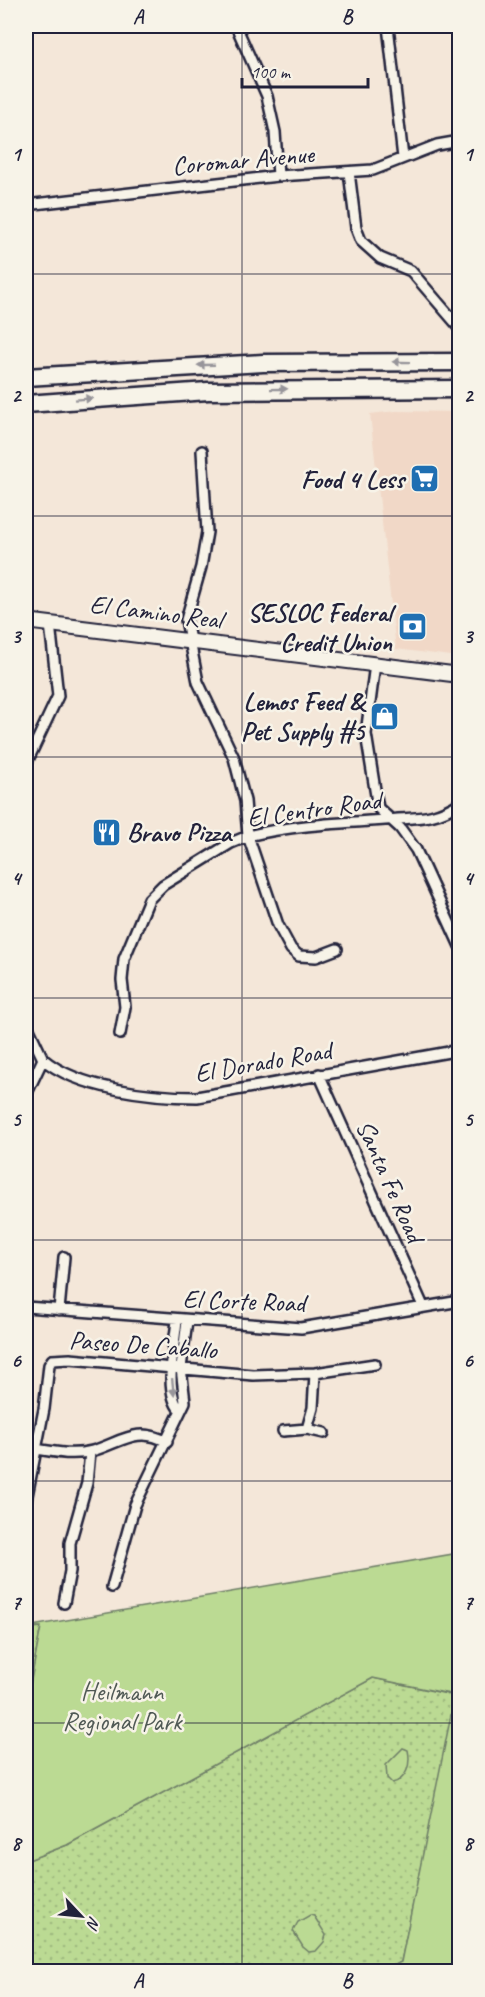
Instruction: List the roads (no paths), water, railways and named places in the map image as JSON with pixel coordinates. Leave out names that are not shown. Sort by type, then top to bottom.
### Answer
[{"type":"highway","points":[[30,376],[263,363],[459,362]]},
{"type":"highway","points":[[26,404],[208,391],[459,389]]},
{"type":"main road","name":"El Camino Real","points":[[26,621],[459,675]]},
{"type":"street","points":[[236,26],[267,96],[275,132],[278,176]]},
{"type":"street","points":[[388,26],[403,158]]},
{"type":"street","name":"Coromar Avenue","points":[[26,205],[278,176],[381,168],[437,145],[459,141]]},
{"type":"street","points":[[349,172],[356,228],[361,242],[370,252],[411,271],[459,328]]},
{"type":"street","points":[[202,451],[207,532],[201,567],[186,620],[198,682],[234,758],[241,781],[248,836],[273,913],[291,949],[306,958],[338,949]]},
{"type":"street","points":[[26,764],[58,696],[50,624]]},
{"type":"street","points":[[375,664],[366,734],[378,808],[400,828],[416,850],[459,946]]},
{"type":"street","name":"El Centro Road","points":[[120,1034],[125,1007],[122,980],[124,959],[149,898],[163,885],[231,843],[248,836],[388,819],[424,818],[443,813],[459,803]]},
{"type":"street","points":[[26,1023],[43,1059],[26,1095]]},
{"type":"street","name":"El Dorado Road","points":[[43,1059],[53,1067],[84,1081],[113,1088],[181,1097],[210,1095],[459,1050]]},
{"type":"street","name":"Santa Fe Road","points":[[319,1074],[423,1306]]},
{"type":"street","points":[[59,1310],[63,1257]]},
{"type":"street","name":"El Corte Road","points":[[26,1307],[182,1321],[302,1328],[459,1301]]},
{"type":"street","points":[[112,1587],[135,1505],[145,1480],[167,1442],[180,1410],[175,1404],[176,1367],[173,1344],[182,1321]]},
{"type":"street","points":[[176,1367],[184,1345],[182,1321]]},
{"type":"street","points":[[173,1344],[184,1345]]},
{"type":"street","name":"Paseo De Caballo","points":[[26,1501],[44,1409],[47,1373],[52,1360],[176,1367],[253,1375],[315,1373],[375,1364]]},
{"type":"street","points":[[307,1429],[314,1402],[315,1373]]},
{"type":"street","points":[[283,1431],[307,1429],[324,1433]]},
{"type":"street","points":[[36,1449],[60,1453],[90,1452],[135,1434],[154,1435],[167,1442]]},
{"type":"street","points":[[64,1603],[70,1570],[70,1544],[87,1482],[90,1452]]},
{"type":"place","name":"Food 4 Less","points":[[425,479]]},
{"type":"place","name":"SESLOC Federal Credit Union","points":[[413,627]]},
{"type":"place","name":"Lemos Feed & Pet Supply #5","points":[[385,716]]},
{"type":"place","name":"Bravo Pizza","points":[[106,832]]},
{"type":"park label","name":"Heilmann Regional Park","points":[[122,1706]]}]
